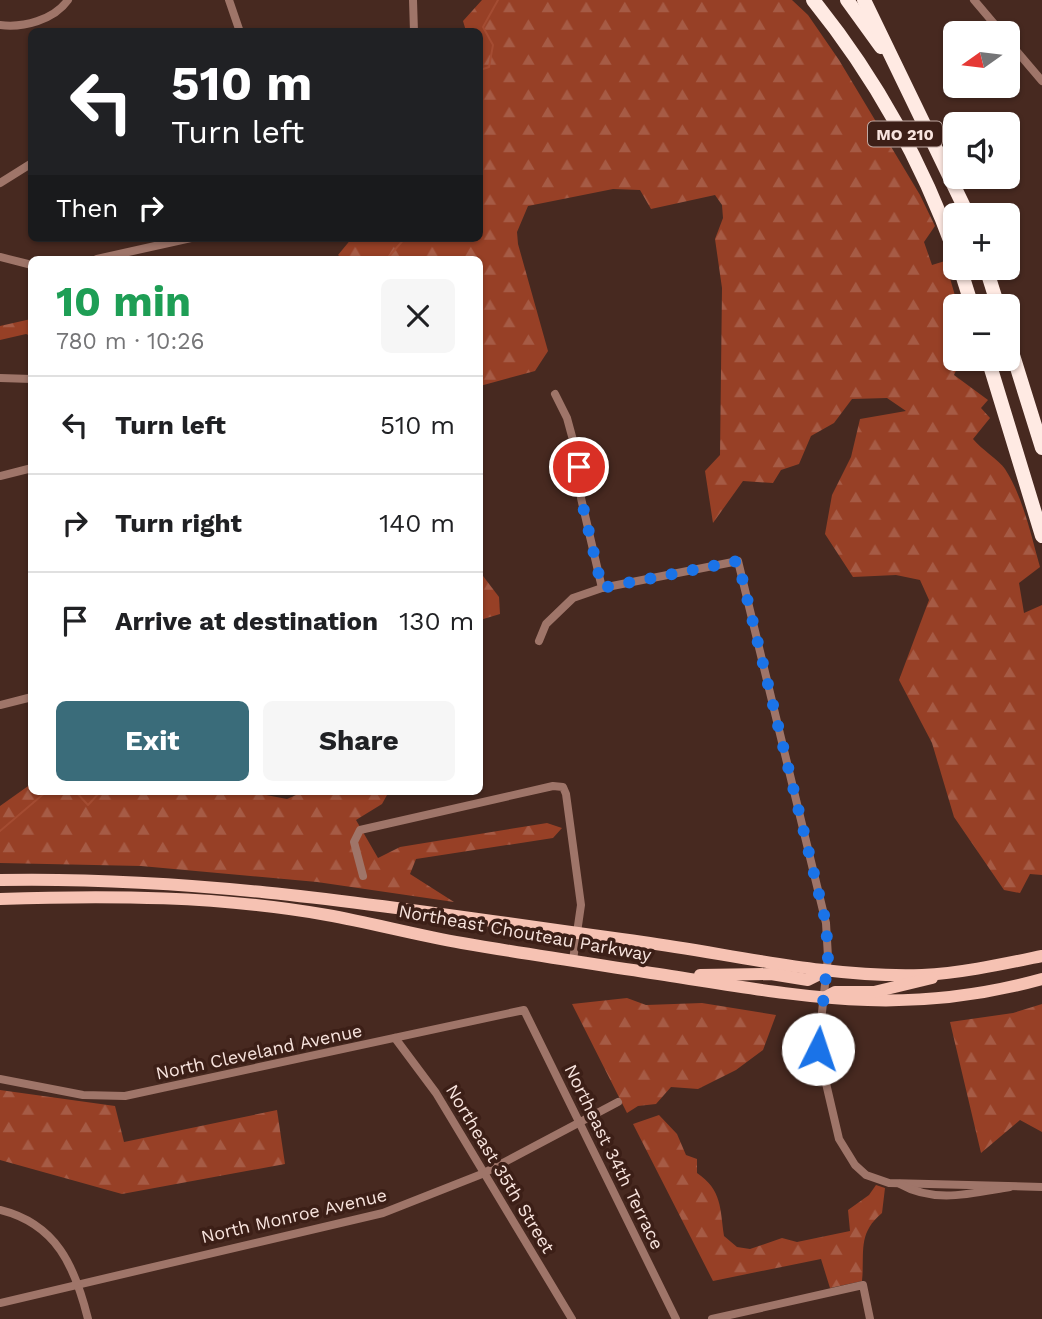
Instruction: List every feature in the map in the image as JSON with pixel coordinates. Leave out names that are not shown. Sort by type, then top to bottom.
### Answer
[{"type":"highway","points":[[807,0],[832,24]]},
{"type":"highway","name":"MO 210","points":[[813,0],[832,24],[907,138],[943,225]]},
{"type":"highway","name":"MO 210","points":[[847,0],[903,80],[962,203]]},
{"type":"highway","points":[[864,0],[903,80]]},
{"type":"highway","points":[[992,371],[1042,536]]},
{"type":"highway","points":[[1018,371],[1042,448]]},
{"type":"main road","points":[[0,889],[37,879]]},
{"type":"main road","name":"Northeast Chouteau Parkway","points":[[0,880],[186,883],[382,905],[825,971],[898,975],[946,973],[1042,956]]},
{"type":"main road","name":"Northeast Chouteau Parkway","points":[[0,899],[116,897],[276,908],[327,915],[462,943],[823,999],[893,1002],[940,1000],[997,991],[1042,979]]},
{"type":"main road","points":[[682,977],[723,973],[771,974],[808,980],[825,971]]},
{"type":"main road","points":[[823,999],[835,992],[874,992],[913,984],[946,973]]},
{"type":"street","points":[[0,26],[12,27],[42,20],[68,0]]},
{"type":"street","points":[[229,0],[239,28]]},
{"type":"street","points":[[413,0],[414,28]]},
{"type":"street","points":[[974,0],[992,21]]},
{"type":"street","points":[[1020,55],[1042,81]]},
{"type":"street","points":[[0,183],[28,166]]},
{"type":"street","points":[[110,256],[173,242]]},
{"type":"street","points":[[0,257],[28,264]]},
{"type":"street","points":[[0,378],[28,379]]},
{"type":"street","points":[[555,394],[567,418],[579,462],[581,498],[602,588]]},
{"type":"street","points":[[0,476],[28,469]]},
{"type":"street","points":[[539,641],[546,624],[573,598],[602,588],[738,561],[826,923],[818,1049],[839,1139],[846,1153],[866,1175],[878,1181],[1042,1187]]},
{"type":"street","points":[[0,705],[28,698]]},
{"type":"street","points":[[363,876],[354,842],[360,830],[553,786],[563,787],[581,905],[573,960]]},
{"type":"street","name":"North Cleveland Avenue","points":[[0,1079],[83,1095],[125,1096],[524,1010]]},
{"type":"street","name":"Northeast 34th Terrace","points":[[524,1010],[676,1319]]},
{"type":"street","name":"Northeast 35th Street","points":[[395,1038],[436,1093],[570,1318]]},
{"type":"street","name":"North Monroe Avenue","points":[[0,1303],[364,1218],[482,1174],[618,1101]]},
{"type":"street","points":[[898,1182],[935,1195],[962,1196],[1017,1186]]},
{"type":"street","points":[[0,1210],[24,1218],[44,1230],[69,1263],[88,1319]]},
{"type":"street","points":[[712,1319],[863,1285],[870,1319]]},
{"type":"green space","points":[[482,0],[792,0],[808,15],[839,60],[920,195],[935,226],[924,242],[932,265],[943,262],[943,280],[950,280],[955,294],[943,294],[943,371],[956,371],[954,375],[988,400],[981,408],[990,418],[973,439],[1002,466],[1011,480],[1026,516],[1040,567],[1019,583],[1024,613],[1042,605],[1042,875],[1030,874],[1020,893],[1004,890],[954,817],[932,743],[899,680],[929,600],[920,580],[896,575],[853,577],[825,534],[832,495],[851,457],[860,419],[906,411],[887,398],[852,399],[834,423],[811,436],[799,464],[781,470],[773,483],[743,481],[713,523],[705,471],[720,455],[722,288],[715,239],[723,218],[722,205],[715,195],[651,209],[640,190],[613,189],[528,206],[517,232],[518,244],[548,351],[535,371],[483,385],[483,256],[338,255],[349,242],[483,242],[483,28],[465,28],[463,21]]},
{"type":"green space","points":[[28,320],[28,335],[0,340],[0,326]]},
{"type":"green space","points":[[483,576],[499,597],[500,614],[483,619]]},
{"type":"green space","points":[[28,786],[28,795],[266,795],[287,799],[296,795],[387,795],[382,804],[356,820],[378,858],[400,847],[547,823],[562,828],[553,838],[416,859],[410,874],[454,902],[317,882],[141,866],[0,863],[0,806]]},
{"type":"green space","points":[[627,998],[646,1005],[702,1003],[776,1015],[763,1050],[736,1070],[698,1089],[671,1087],[656,1104],[638,1106],[627,1113],[572,1004]]},
{"type":"green space","points":[[1042,1004],[1042,1132],[1020,1120],[981,1153],[950,1022],[1013,1013]]},
{"type":"green space","points":[[0,1090],[115,1106],[124,1142],[277,1110],[285,1164],[122,1194],[0,1160]]},
{"type":"green space","points":[[659,1115],[677,1134],[686,1155],[697,1159],[697,1173],[711,1186],[718,1200],[724,1236],[737,1247],[750,1249],[782,1238],[797,1242],[850,1231],[848,1210],[869,1195],[876,1185],[885,1188],[882,1213],[865,1236],[862,1281],[830,1288],[821,1259],[713,1281],[633,1124]]},
{"type":"waterway","points":[[483,69],[489,67],[493,45],[483,27],[498,0]]},
{"type":"waterway","points":[[390,256],[402,242]]},
{"type":"waterway","points":[[0,831],[42,795]]},
{"type":"waterway","points":[[79,795],[88,805],[97,795]]},
{"type":"route","points":[[579,467],[581,498],[602,588],[738,561],[826,923],[828,957],[818,1049]]}]
